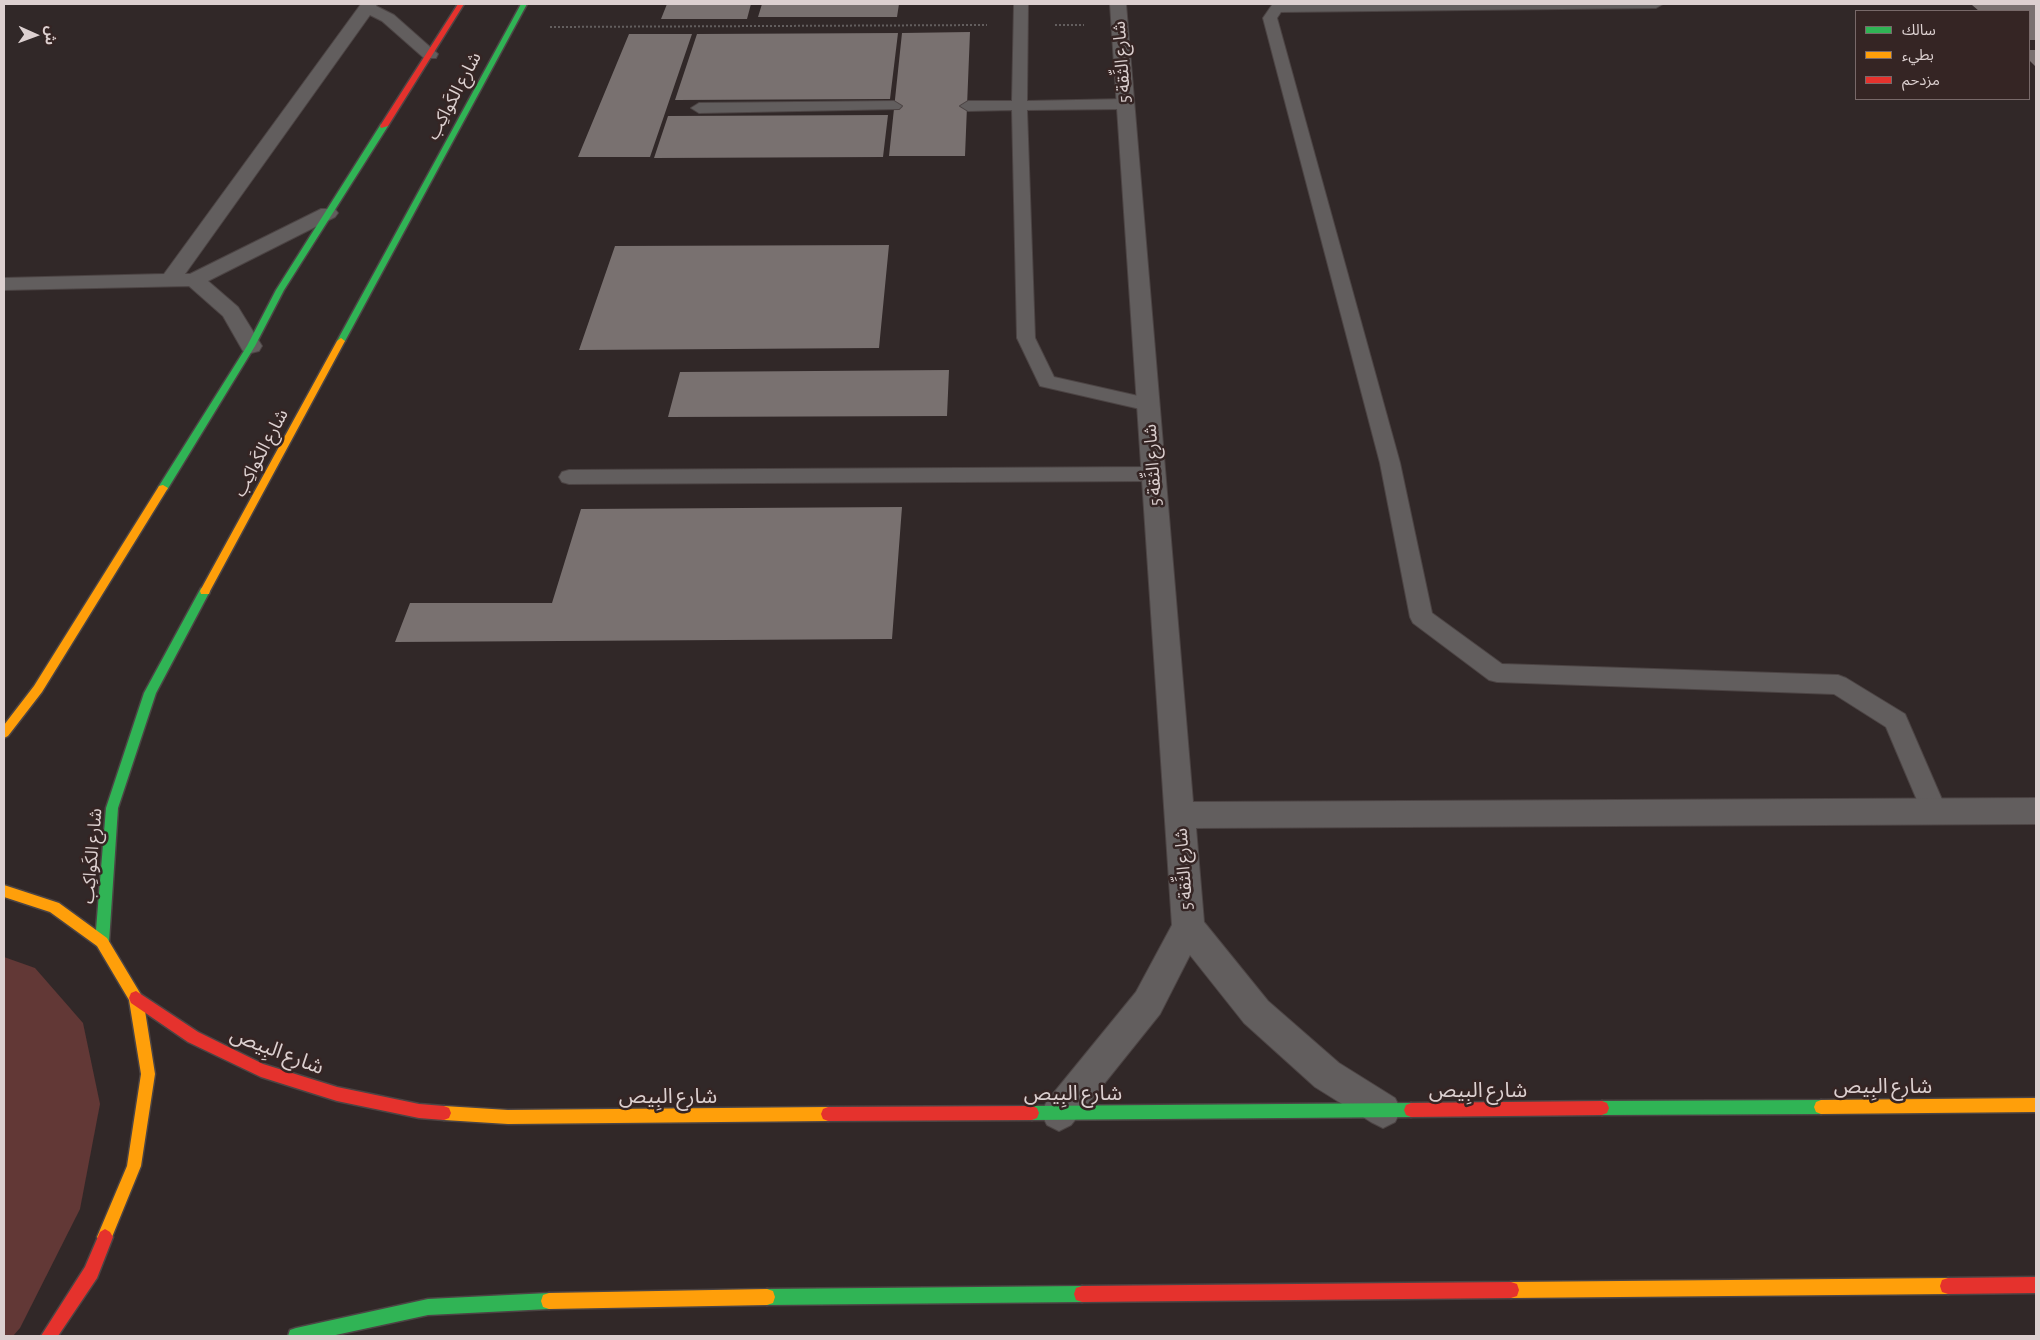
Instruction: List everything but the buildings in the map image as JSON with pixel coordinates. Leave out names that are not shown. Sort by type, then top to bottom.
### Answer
[{"type":"street","points":[[4,733],[38,689],[251,346],[280,290],[460,4]]},
{"type":"street","name":"شارع الكَواكِب","points":[[102,942],[112,808],[150,693],[524,4]]},
{"type":"street","points":[[170,280],[368,6],[388,18],[430,54]]},
{"type":"street","name":"شارع الثِّقة 5","points":[[1059,1113],[1148,1003],[1188,927],[1119,14]]},
{"type":"street","points":[[4,284],[194,280],[328,213]]},
{"type":"street","points":[[194,280],[231,312],[251,346]]},
{"type":"street","points":[[1180,815],[2036,810]]},
{"type":"street","points":[[4,891],[54,907],[102,942],[136,998],[148,1074],[134,1166],[91,1272],[49,1336]]},
{"type":"street","name":"شارع الثِّقة 5","points":[[1188,927],[1256,1012],[1327,1075],[1383,1110]]},
{"type":"street","name":"شارع البِيص","points":[[136,998],[193,1037],[261,1070],[337,1094],[419,1111],[508,1117],[2036,1105]]},
{"type":"street","points":[[296,1336],[428,1307],[581,1299],[2036,1285]]},
{"type":"lane","points":[[1021,4],[1019,105],[1026,338],[1047,382],[1148,405]]},
{"type":"lane","points":[[1656,4],[1277,8],[1270,18],[1390,463],[1421,618],[1497,673],[1838,685],[1896,721],[1934,811]]},
{"type":"lane","points":[[968,106],[1126,104]]},
{"type":"lane","points":[[699,108],[894,106]]},
{"type":"lane","points":[[569,477],[1154,474]]},
{"type":"path","points":[[511,27],[1020,25],[1119,14]]},
{"type":"shaded area","points":[[4,957],[35,968],[83,1023],[100,1104],[80,1209],[20,1328],[13,1336],[4,1336]]},
{"type":"traffic: fast","points":[[341,341],[524,4]]},
{"type":"traffic: fast","points":[[163,488],[251,346],[280,290],[384,126]]},
{"type":"traffic: fast","points":[[102,942],[112,808],[150,693],[205,591]]},
{"type":"traffic: fast","points":[[1602,1108],[1821,1107]]},
{"type":"traffic: fast","points":[[1032,1113],[1411,1110]]},
{"type":"traffic: fast","points":[[767,1297],[1082,1294]]},
{"type":"traffic: fast","points":[[296,1336],[428,1307],[549,1301]]},
{"type":"traffic: slow","points":[[205,591],[341,341]]},
{"type":"traffic: slow","points":[[4,733],[38,689],[163,488]]},
{"type":"traffic: slow","points":[[4,891],[54,907],[102,942],[136,998],[148,1074],[134,1166],[105,1237]]},
{"type":"traffic: slow","points":[[1821,1107],[2036,1105]]},
{"type":"traffic: slow","points":[[444,1113],[508,1117],[828,1114]]},
{"type":"traffic: slow","points":[[1511,1290],[1948,1286]]},
{"type":"traffic: slow","points":[[549,1301],[767,1297]]},
{"type":"traffic: jam","points":[[384,126],[461,4]]},
{"type":"traffic: jam","points":[[136,998],[193,1037],[261,1070],[337,1094],[419,1111],[444,1113]]},
{"type":"traffic: jam","points":[[1411,1110],[1602,1108]]},
{"type":"traffic: jam","points":[[828,1114],[1032,1113]]},
{"type":"traffic: jam","points":[[49,1336],[91,1272],[105,1237]]},
{"type":"traffic: jam","points":[[1948,1286],[2036,1285]]},
{"type":"traffic: jam","points":[[1082,1294],[1511,1290]]}]
